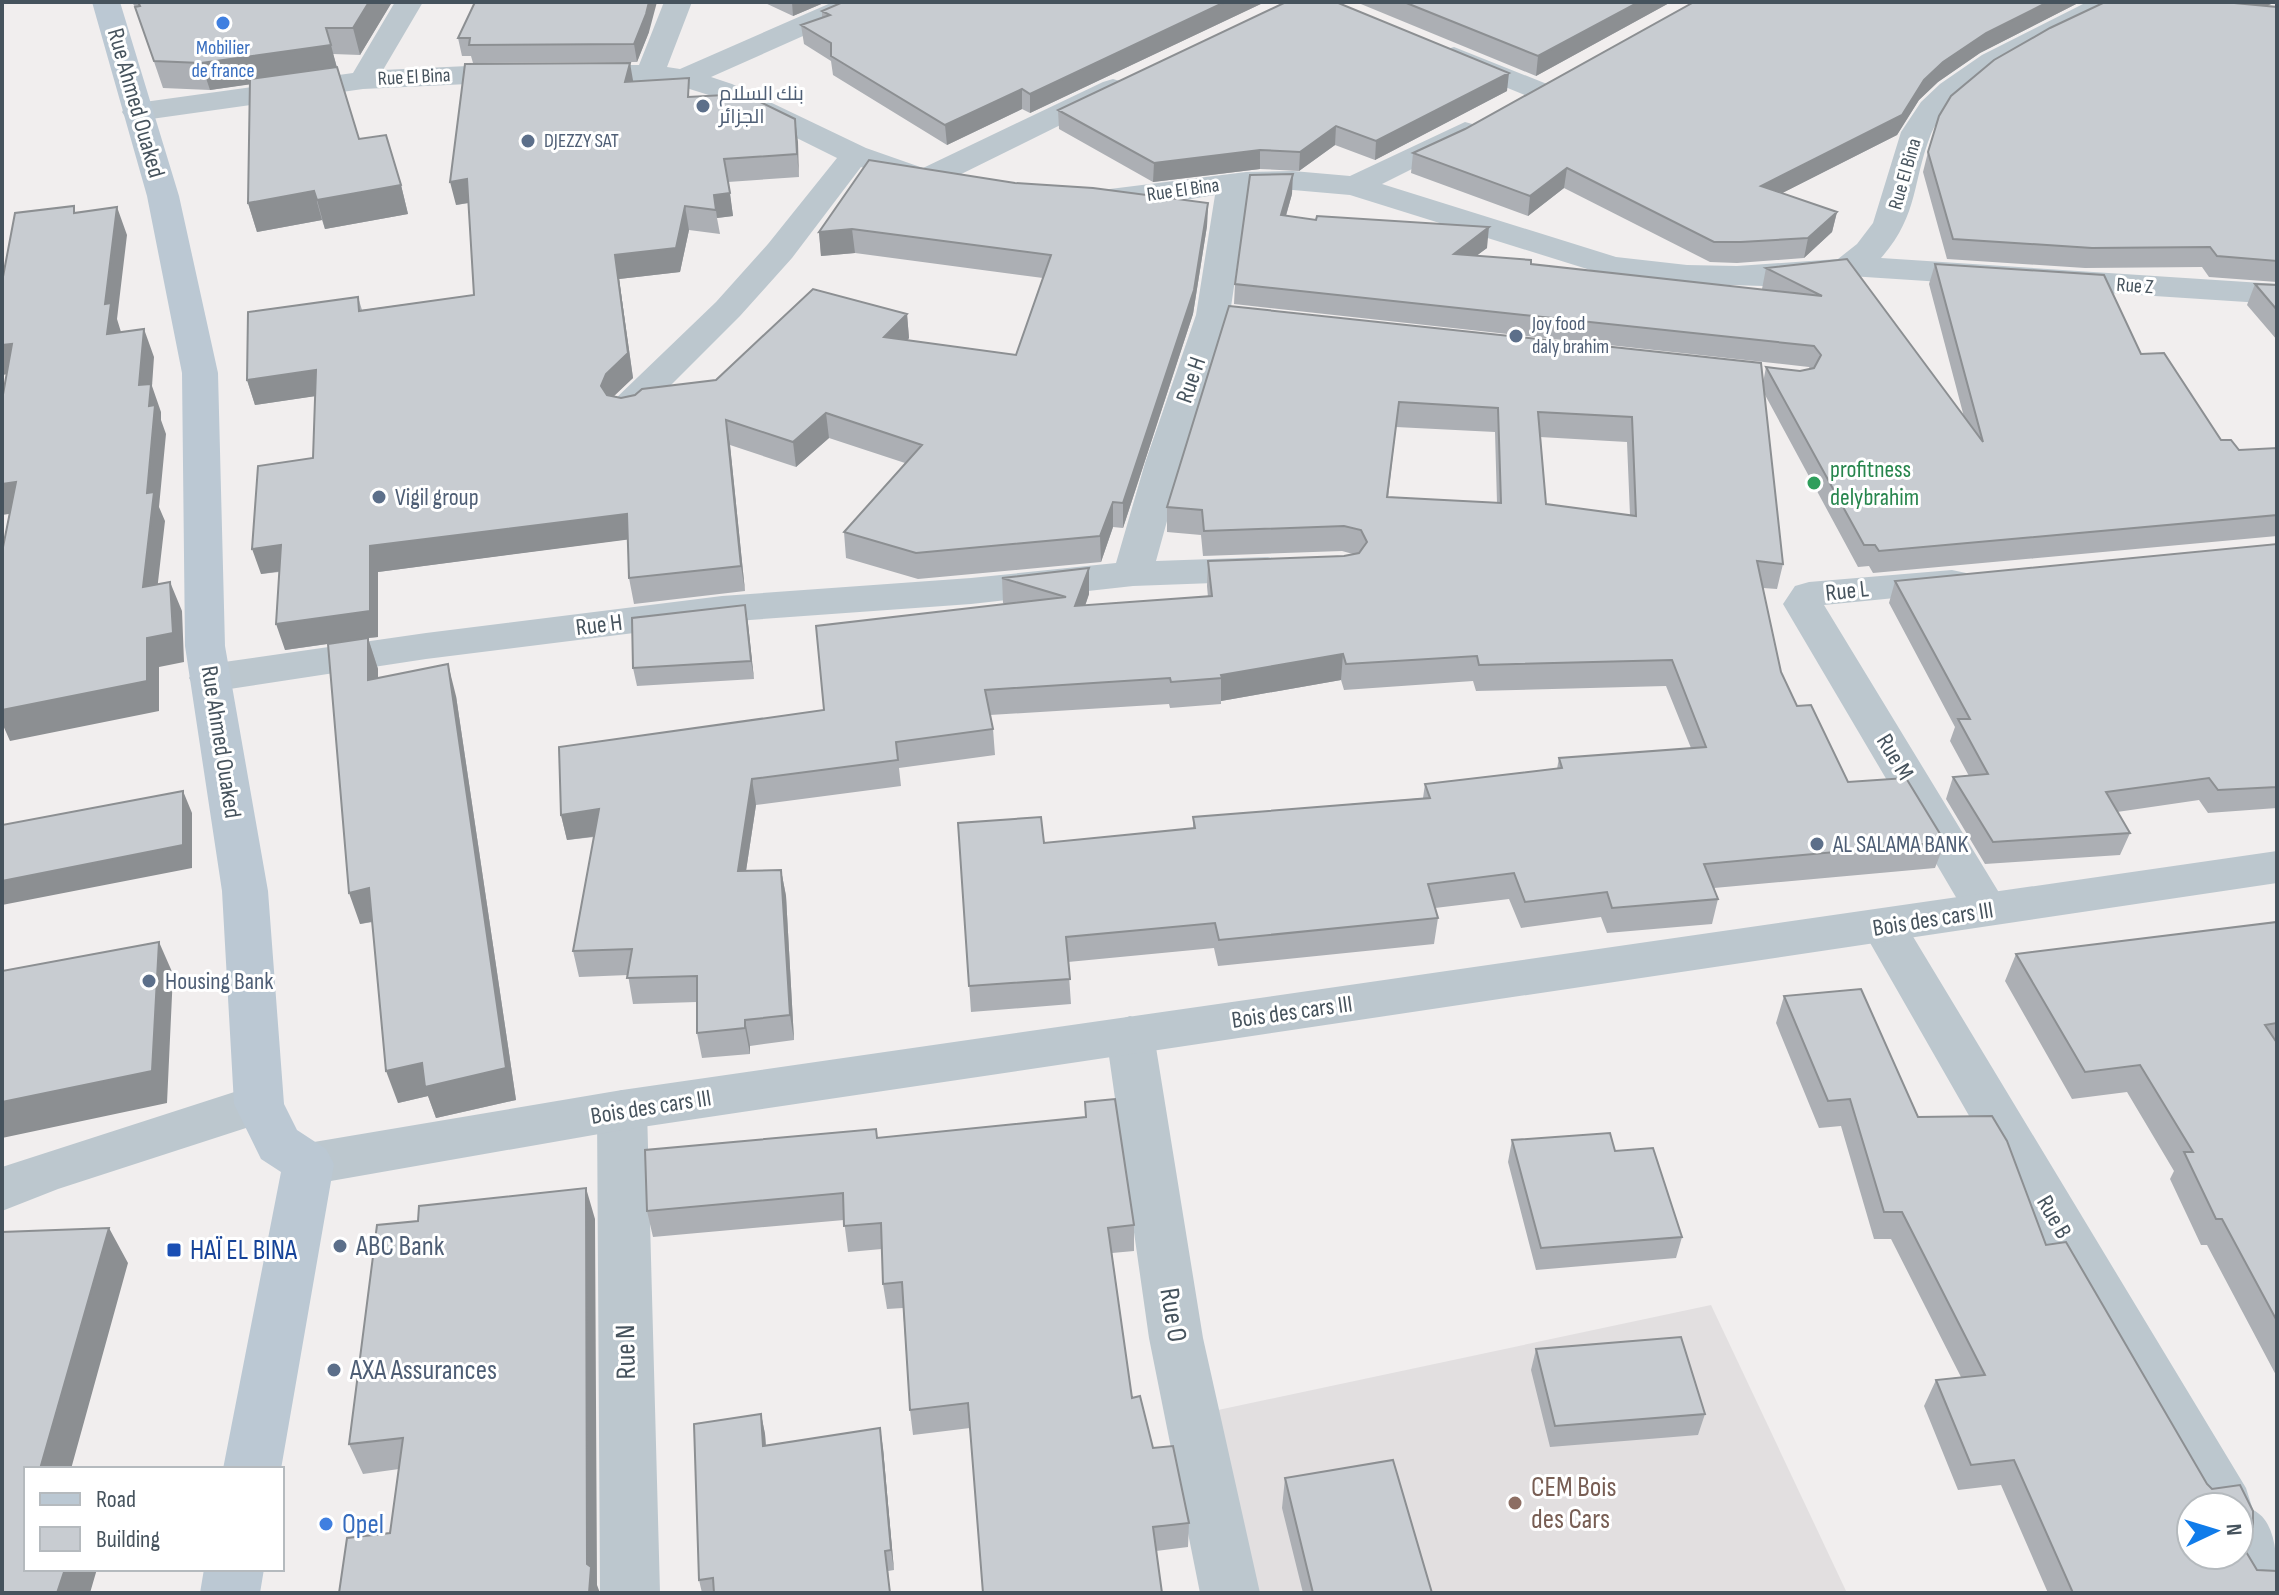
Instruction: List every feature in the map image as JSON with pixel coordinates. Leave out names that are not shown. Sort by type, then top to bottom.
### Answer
[{"type":"main road","name":"Rue Ahmed Ouaked","points":[[106,2],[163,196],[200,373],[205,646],[245,891],[259,1104],[279,1144],[308,1164]]},
{"type":"main road","points":[[252,1467],[308,1164]]},
{"type":"main road","points":[[230,1593],[234,1571]]},
{"type":"street","points":[[363,80],[409,2]]},
{"type":"street","points":[[650,74],[678,2]]},
{"type":"street","points":[[684,78],[856,2]]},
{"type":"street","name":"Rue El Bina","points":[[1054,197],[1114,200],[1233,183],[1293,181],[1354,186],[1537,244],[1640,271],[1709,276],[1787,274],[1849,266],[1878,242],[1893,216],[1917,131],[1930,110],[1951,90],[1983,68],[2109,2]]},
{"type":"street","points":[[1354,186],[1550,83],[1424,43]]},
{"type":"street","name":"Rue El Bina","points":[[137,112],[363,80],[489,74],[650,74],[684,78],[722,90],[855,155],[924,179],[971,186]]},
{"type":"street","points":[[924,179],[1137,77]]},
{"type":"street","points":[[626,409],[770,263],[855,155]]},
{"type":"street","name":"Rue H","points":[[1133,574],[1164,463],[1213,315],[1233,183]]},
{"type":"street","name":"Rue Z","points":[[1849,266],[2277,294]]},
{"type":"street","points":[[1213,315],[1308,326]]},
{"type":"street","name":"Rue H","points":[[210,678],[426,646],[722,609],[971,591],[1133,574],[1297,568]]},
{"type":"street","name":"Rue L","points":[[1803,604],[1809,595],[1825,592],[1987,579]]},
{"type":"street","name":"Rue M","points":[[1803,604],[1986,909]]},
{"type":"street","name":"Bois des cars III","points":[[308,1164],[622,1110],[2277,867]]},
{"type":"street","name":"Rue B","points":[[1884,927],[2216,1491]]},
{"type":"street","name":"Rue O","points":[[1130,1035],[1176,1338],[1230,1593]]},
{"type":"street","points":[[2,1190],[42,1173],[259,1104]]},
{"type":"street","name":"Rue N","points":[[622,1110],[630,1593]]},
{"type":"street","points":[[2255,1559],[2275,1593]]},
{"type":"shaded area","name":"CEM Bois des Cars","points":[[1711,1305],[1847,1593],[1248,1593],[1204,1413]]},
{"type":"building","points":[[138,2],[369,2],[353,28],[326,28],[331,45],[201,63],[154,61],[135,7],[140,6]]},
{"type":"building","points":[[475,2],[649,2],[634,44],[469,45],[470,38],[458,38]]},
{"type":"building","points":[[843,2],[1225,2],[1030,94],[1022,89],[945,125],[831,56],[831,43],[801,25],[830,15],[822,11]]},
{"type":"building","points":[[1286,2],[1336,2],[1509,73],[1376,141],[1336,126],[1300,152],[1260,150],[1154,163],[1058,110]]},
{"type":"building","points":[[1404,2],[1639,2],[1538,56]]},
{"type":"building","points":[[1694,2],[2048,2],[1986,33],[1943,62],[1924,80],[1902,115],[1761,186],[1837,212],[1808,238],[1714,242],[1567,168],[1530,196],[1413,153],[1465,129]]},
{"type":"building","points":[[2105,2],[2237,2],[2277,7],[2277,261],[2217,256],[2210,247],[2092,248],[1953,239],[1928,152],[1939,116],[1951,96],[1994,60],[2050,28]]},
{"type":"building","points":[[630,63],[625,82],[689,78],[688,97],[744,94],[795,119],[797,154],[724,159],[730,193],[714,195],[716,210],[685,206],[676,248],[615,255],[628,353],[606,374],[601,386],[607,395],[621,398],[635,395],[642,389],[716,380],[813,289],[907,314],[884,337],[1016,355],[1051,255],[852,229],[819,232],[869,160],[1015,183],[1093,188],[1208,203],[1194,290],[1123,503],[1113,502],[1100,536],[916,553],[844,532],[922,445],[826,413],[793,442],[726,420],[741,566],[629,578],[627,514],[370,546],[370,611],[276,624],[281,545],[252,549],[258,466],[313,458],[316,370],[247,380],[248,312],[358,297],[359,311],[474,295],[467,179],[450,182],[465,64]]},
{"type":"building","points":[[337,67],[359,139],[386,135],[401,185],[317,200],[314,191],[248,203],[250,79]]},
{"type":"building","points":[[1293,174],[1281,215],[1316,220],[1317,216],[1489,227],[1454,254],[1531,260],[1531,264],[1822,296],[1766,268],[1847,259],[1983,442],[1935,264],[2104,275],[2141,354],[2164,353],[2221,440],[2231,440],[2239,450],[2277,448],[2277,515],[1879,551],[1875,545],[1864,545],[1766,367],[1800,371],[1814,368],[1821,355],[1814,346],[1235,284],[1250,175]]},
{"type":"building","points":[[74,206],[74,213],[117,207],[105,304],[111,303],[107,334],[144,329],[139,385],[151,384],[149,406],[155,405],[147,493],[154,492],[143,587],[170,582],[173,633],[147,638],[147,681],[2,710],[2,552],[16,482],[2,484],[2,400],[12,344],[2,345],[2,282],[15,213]]},
{"type":"building","points":[[2255,284],[2277,285],[2277,310]]},
{"type":"building","points":[[1229,306],[1761,363],[1783,564],[1757,561],[1781,672],[1797,706],[1811,705],[1848,782],[1906,778],[1945,842],[1704,864],[1718,899],[1612,908],[1607,892],[1525,902],[1514,873],[1428,884],[1438,918],[1219,940],[1215,923],[1066,937],[1070,979],[969,986],[958,823],[1041,817],[1044,843],[1195,828],[1193,817],[1430,798],[1425,784],[1562,768],[1559,758],[1706,747],[1672,660],[1479,665],[1477,656],[1346,664],[1343,654],[1221,675],[1222,678],[1171,682],[1170,678],[985,690],[993,729],[896,742],[898,760],[752,779],[738,871],[781,870],[790,1015],[745,1020],[745,1028],[697,1033],[697,976],[627,978],[632,949],[573,951],[599,809],[561,815],[559,747],[824,710],[816,626],[1066,597],[1002,578],[1089,568],[1075,606],[1212,596],[1208,561],[1344,556],[1359,553],[1367,542],[1361,530],[1344,526],[1204,531],[1202,510],[1167,507]],"holes":[[[1399,402],[1498,408],[1501,503],[1387,497]],[[1538,412],[1632,417],[1636,516],[1546,504]]]},
{"type":"building","points":[[2277,544],[2277,787],[2218,790],[2209,778],[2106,792],[2130,833],[1993,842],[1953,777],[1988,774],[1958,719],[1970,719],[1895,581]]},
{"type":"building","points":[[745,605],[751,661],[633,668],[632,618]]},
{"type":"building","points":[[368,638],[368,680],[448,664],[506,1068],[425,1087],[422,1063],[386,1071],[369,888],[349,893],[328,644]]},
{"type":"building","points":[[183,791],[183,845],[2,881],[2,825]]},
{"type":"building","points":[[2277,922],[2277,1023],[2265,1025],[2277,1043],[2277,1321],[2222,1219],[2216,1219],[2184,1152],[2193,1152],[2140,1065],[2085,1072],[2016,954]]},
{"type":"building","points":[[159,942],[152,1071],[2,1102],[2,971]]},
{"type":"building","points":[[1861,989],[1918,1117],[1992,1116],[2007,1141],[2046,1245],[2066,1242],[2207,1484],[2212,1489],[2240,1485],[2243,1491],[2175,1491],[2175,1571],[2255,1571],[2255,1567],[2257,1570],[2277,1571],[2277,1593],[2073,1593],[2014,1460],[1971,1465],[1936,1380],[1985,1375],[1902,1212],[1884,1212],[1850,1099],[1828,1101],[1784,996]]},
{"type":"building","points":[[1115,1099],[1134,1225],[1108,1228],[1132,1398],[1140,1396],[1153,1448],[1173,1446],[1189,1523],[1153,1527],[1162,1593],[983,1593],[968,1403],[910,1410],[902,1282],[883,1284],[881,1223],[844,1226],[843,1193],[647,1211],[645,1150],[876,1129],[877,1138],[1086,1117],[1085,1102]]},
{"type":"building","points":[[1610,1133],[1615,1151],[1653,1148],[1682,1237],[1541,1248],[1512,1140]]},
{"type":"building","points":[[586,1188],[589,1593],[339,1593],[347,1538],[390,1533],[403,1438],[349,1444],[377,1225],[418,1221],[419,1206]]},
{"type":"building","points":[[109,1228],[41,1467],[24,1467],[24,1571],[64,1571],[57,1593],[2,1593],[2,1232]]},
{"type":"building","points":[[1681,1337],[1705,1414],[1555,1426],[1536,1349]]},
{"type":"building","points":[[761,1414],[763,1446],[880,1428],[891,1550],[885,1551],[890,1593],[714,1593],[713,1578],[699,1580],[694,1424]]},
{"type":"building","points":[[1393,1460],[1432,1593],[1313,1593],[1285,1478]]},
{"type":"place","name":"Mobilier de france","points":[[223,23]]},
{"type":"place","name":"بنك السلام الجزائر","points":[[703,106]]},
{"type":"place","name":"DJEZZY SAT","points":[[528,141]]},
{"type":"place","name":"Joy food daly brahim","points":[[1516,336]]},
{"type":"place","name":"profitness delybrahim","points":[[1814,483]]},
{"type":"place","name":"Vigil group","points":[[379,497]]},
{"type":"place","name":"AL SALAMA BANK","points":[[1817,844]]},
{"type":"place","name":"Housing Bank","points":[[149,981]]},
{"type":"place","name":"ABC Bank","points":[[340,1246]]},
{"type":"place","name":"HAÏ EL BINA","points":[[174,1250]]},
{"type":"place","name":"AXA Assurances","points":[[334,1370]]},
{"type":"place","name":"CEM Bois des Cars","points":[[1515,1503]]},
{"type":"place","name":"Opel","points":[[326,1524]]}]
